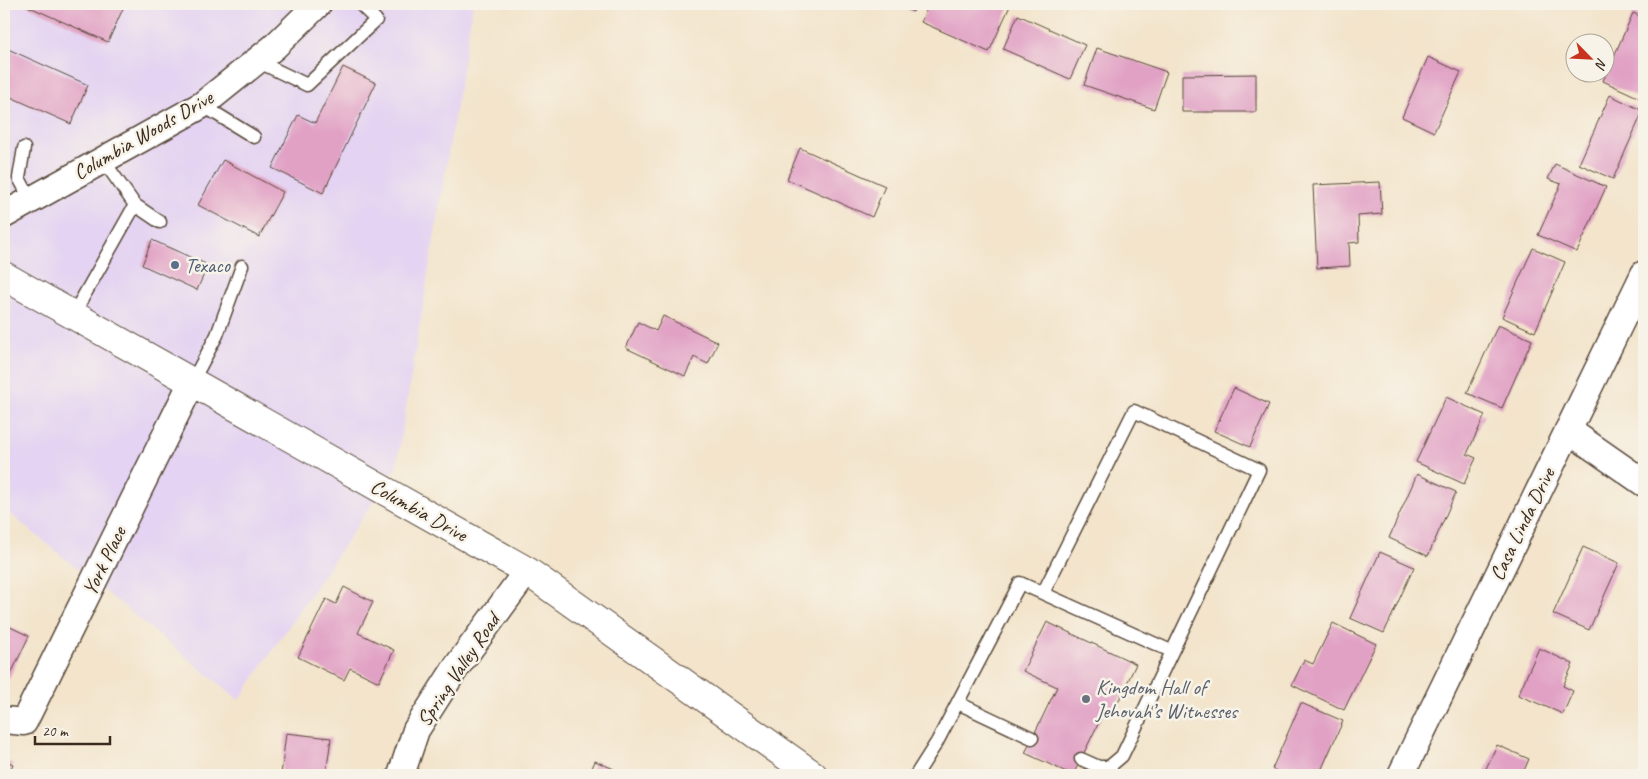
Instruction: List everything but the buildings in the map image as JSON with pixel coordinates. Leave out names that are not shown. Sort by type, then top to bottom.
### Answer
[{"type":"main road","name":"Columbia Drive","points":[[4,276],[527,570],[813,775]]},
{"type":"street","name":"Columbia Woods Drive","points":[[4,215],[202,105],[274,47],[318,4]]},
{"type":"street","name":"Casa Linda Drive","points":[[1401,775],[1644,274]]},
{"type":"street","name":"York Place","points":[[4,720],[24,722],[192,382]]},
{"type":"street","points":[[1568,430],[1644,483]]},
{"type":"street","name":"Spring Valley Road","points":[[401,775],[416,730],[455,669],[527,570]]},
{"type":"lane","points":[[257,60],[307,85],[376,20],[360,4]]},
{"type":"lane","points":[[202,105],[254,137]]},
{"type":"lane","points":[[24,148],[19,178],[31,200]]},
{"type":"lane","points":[[103,160],[136,205],[160,222]]},
{"type":"lane","points":[[73,315],[136,205]]},
{"type":"lane","points":[[192,382],[217,335],[242,266]]},
{"type":"lane","points":[[1043,593],[1134,411],[1259,470],[1122,756],[1109,767],[1098,767],[1081,760]]},
{"type":"lane","points":[[916,775],[958,704],[1020,583],[1171,651]]},
{"type":"lane","points":[[958,704],[1032,738]]},
{"type":"shaded area","points":[[4,4],[473,4],[396,468],[239,700],[4,509]]},
{"type":"place","name":"Texaco","points":[[175,265]]},
{"type":"place","name":"Kingdom Hall of Jehovah’s Witnesses","points":[[1086,699]]}]
